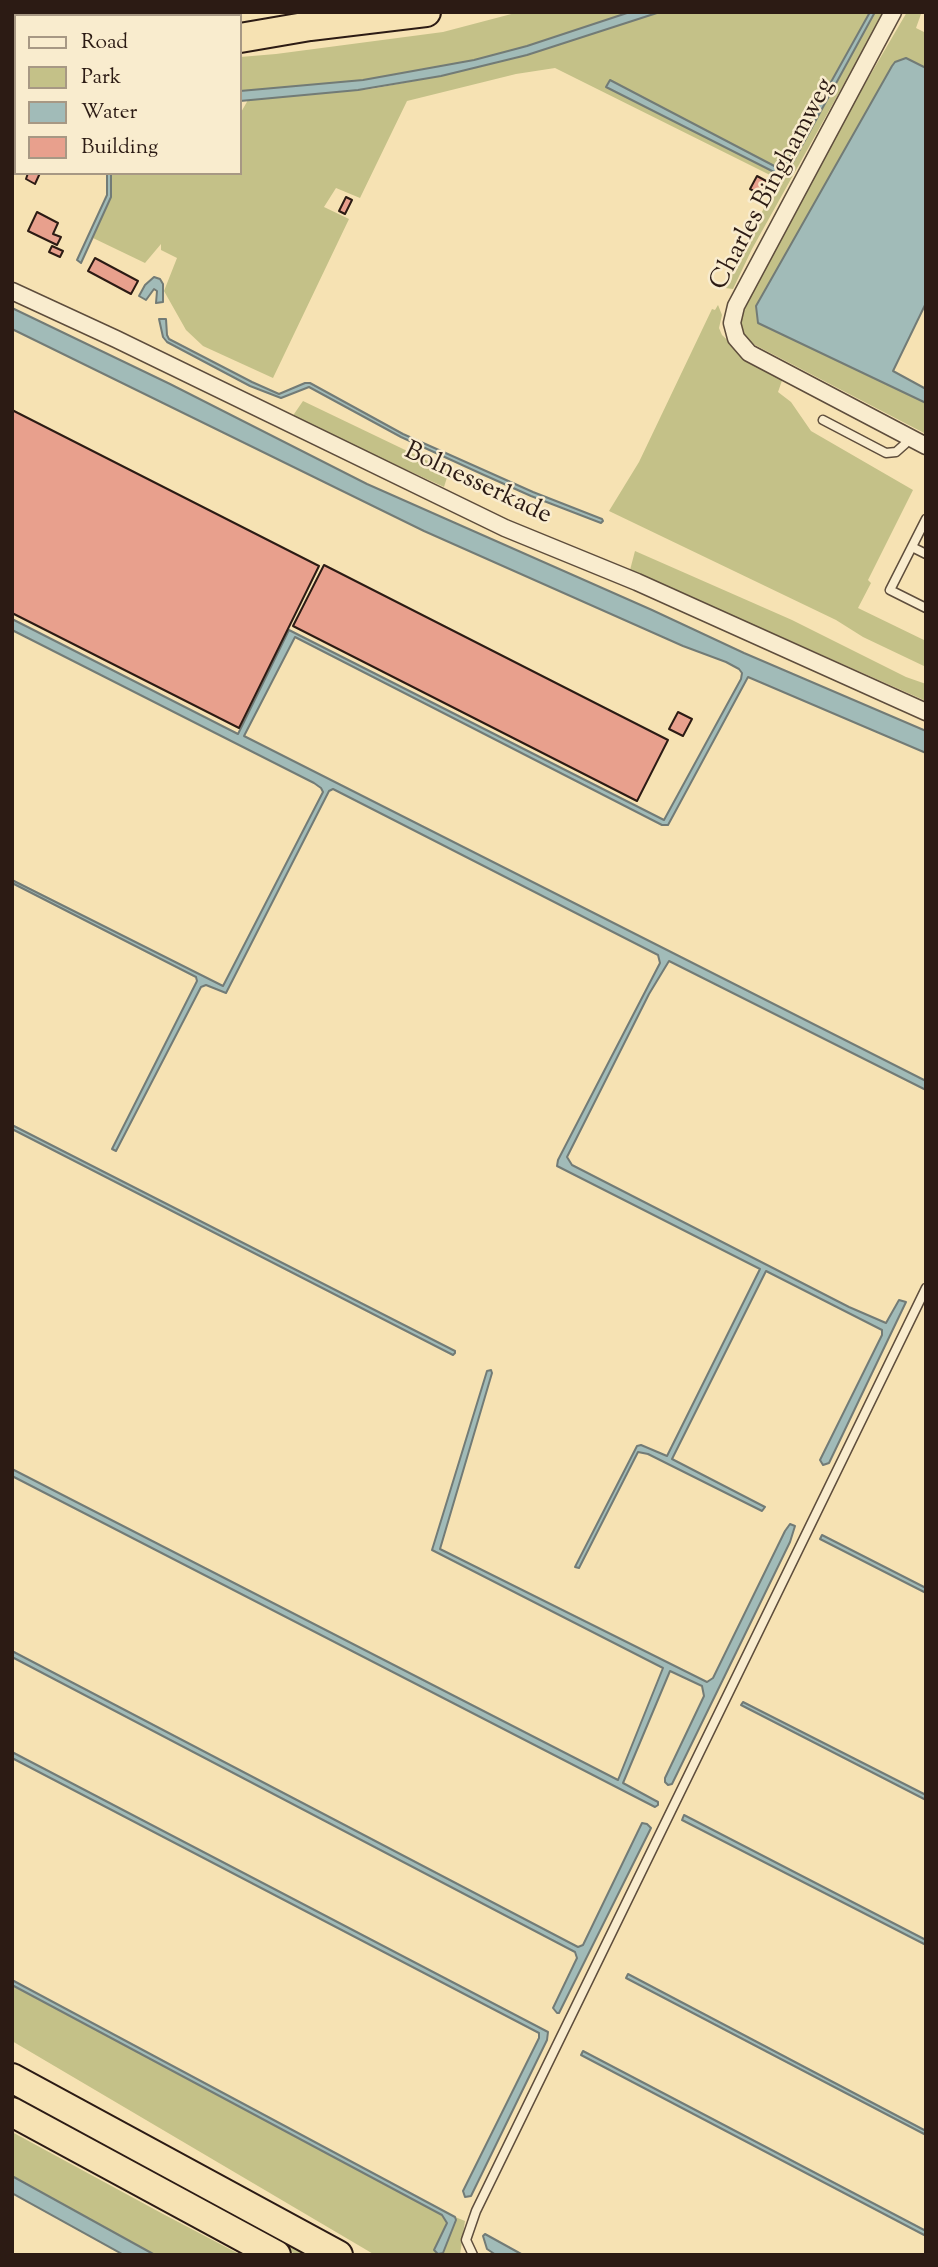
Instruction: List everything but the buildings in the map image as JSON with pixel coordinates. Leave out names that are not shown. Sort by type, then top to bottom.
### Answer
[{"type":"highway","points":[[70,12],[88,14]]},
{"type":"highway","points":[[242,38],[310,26],[426,12]]},
{"type":"highway","points":[[242,25],[310,26]]},
{"type":"highway","points":[[12,2078],[338,2255]]},
{"type":"highway","points":[[12,2112],[276,2255]]},
{"type":"street","name":"Charles Binghamweg","points":[[893,12],[736,306],[732,323],[736,338],[749,353],[926,446]]},
{"type":"street","name":"Bolnesserkade","points":[[12,291],[505,527],[637,582],[926,712]]},
{"type":"lane","points":[[823,420],[886,453],[896,452],[909,437]]},
{"type":"lane","points":[[926,519],[890,590],[926,608]]},
{"type":"lane","points":[[912,547],[926,554]]},
{"type":"lane","points":[[473,2255],[466,2240],[476,2211],[926,1288]]},
{"type":"green space","points":[[519,12],[630,12],[527,46],[412,73],[343,83],[242,91],[242,57],[443,32]]},
{"type":"green space","points":[[660,12],[870,12],[782,171],[610,80],[784,175],[875,12],[884,12],[752,249],[733,289],[725,288],[778,179],[555,68],[516,74],[407,101],[360,198],[336,188],[324,207],[349,219],[273,378],[203,346],[186,330],[164,291],[177,258],[161,250],[161,244],[145,263],[93,238],[111,197],[111,175],[242,175],[242,110],[248,100],[371,89],[441,76],[527,55]]},
{"type":"green space","points":[[907,12],[926,12],[921,14],[916,28],[926,33],[926,68],[906,58],[757,306],[758,323],[926,403],[926,434],[753,344],[742,333],[740,320],[741,313],[831,142]]},
{"type":"green space","points":[[718,305],[722,315],[719,328],[722,335],[741,353],[784,375],[778,392],[791,402],[811,431],[913,490],[868,580],[871,583],[858,608],[926,641],[926,667],[863,637],[836,620],[609,511],[639,462],[712,309],[715,310]]},
{"type":"green space","points":[[303,401],[449,471],[444,487],[292,417]]},
{"type":"green space","points":[[635,551],[792,620],[906,677],[926,684],[926,701],[630,570]]},
{"type":"green space","points":[[12,1985],[442,2215],[447,2223],[434,2250],[440,2255],[375,2255],[12,2041]]},
{"type":"green space","points":[[12,2089],[319,2255],[297,2255],[12,2100]]},
{"type":"green space","points":[[12,2132],[241,2255],[155,2255],[12,2176]]},
{"type":"green space","points":[[455,2217],[465,2221],[460,2255],[441,2255],[456,2220]]},
{"type":"water","points":[[630,12],[660,12],[527,55],[441,76],[358,90],[242,101],[242,91],[363,80],[474,60],[527,46]]},
{"type":"water","points":[[870,12],[875,12],[784,175],[606,87],[610,80],[782,170]]},
{"type":"water","points":[[906,58],[926,68],[926,303],[893,371],[926,389],[926,403],[758,323],[756,306],[892,66]]},
{"type":"water","points":[[107,175],[111,175],[111,197],[81,263],[77,260],[107,195]]},
{"type":"water","points":[[154,277],[160,279],[163,284],[163,302],[156,303],[157,291],[154,289],[146,300],[139,296],[145,285]]},
{"type":"water","points":[[12,308],[367,484],[744,653],[926,731],[926,753],[748,677],[668,825],[662,825],[295,637],[244,736],[926,1081],[926,1090],[669,961],[649,994],[567,1157],[572,1165],[849,1307],[886,1323],[899,1300],[906,1302],[829,1463],[823,1465],[820,1460],[882,1335],[882,1330],[766,1271],[672,1459],[765,1507],[762,1511],[648,1454],[638,1452],[579,1568],[575,1567],[637,1446],[641,1445],[667,1456],[760,1269],[557,1166],[660,963],[658,955],[333,789],[329,791],[226,993],[206,985],[201,987],[116,1151],[112,1149],[197,981],[196,977],[12,883],[12,880],[223,986],[323,792],[314,783],[12,630],[12,619],[238,734],[289,630],[664,820],[742,673],[726,662],[683,646],[424,531],[12,329]]},
{"type":"water","points":[[159,319],[166,319],[169,339],[252,382],[279,394],[310,383],[403,434],[603,521],[601,523],[531,496],[484,475],[401,437],[309,387],[281,398],[250,386],[167,342],[163,337]]},
{"type":"water","points":[[12,1125],[455,1353],[453,1355],[12,1129]]},
{"type":"water","points":[[491,1370],[440,1549],[707,1682],[713,1678],[785,1531],[790,1524],[795,1526],[790,1542],[672,1784],[668,1785],[665,1778],[704,1696],[702,1686],[670,1671],[623,1783],[658,1802],[655,1807],[12,1476],[12,1469],[618,1780],[663,1668],[432,1550],[487,1371]]},
{"type":"water","points":[[822,1535],[926,1588],[926,1593],[820,1539]]},
{"type":"water","points":[[12,1651],[578,1947],[583,1945],[642,1823],[651,1828],[557,2013],[553,2008],[577,1958],[575,1952],[12,1657]]},
{"type":"water","points":[[743,1702],[926,1795],[926,1800],[741,1705]]},
{"type":"water","points":[[12,1752],[548,2032],[547,2040],[471,2196],[465,2197],[463,2191],[539,2038],[539,2033],[12,1758]]},
{"type":"water","points":[[684,1815],[926,1940],[926,1945],[682,1820]]},
{"type":"water","points":[[628,1974],[926,2131],[926,2135],[626,1978]]},
{"type":"water","points":[[12,1980],[455,2217],[443,2253],[438,2254],[434,2250],[447,2223],[442,2215],[12,1985]]},
{"type":"water","points":[[583,2051],[926,2231],[926,2236],[581,2055]]},
{"type":"water","points":[[12,2176],[155,2255],[124,2255],[12,2193]]},
{"type":"water","points":[[485,2234],[523,2255],[496,2255],[487,2249],[483,2236]]}]
